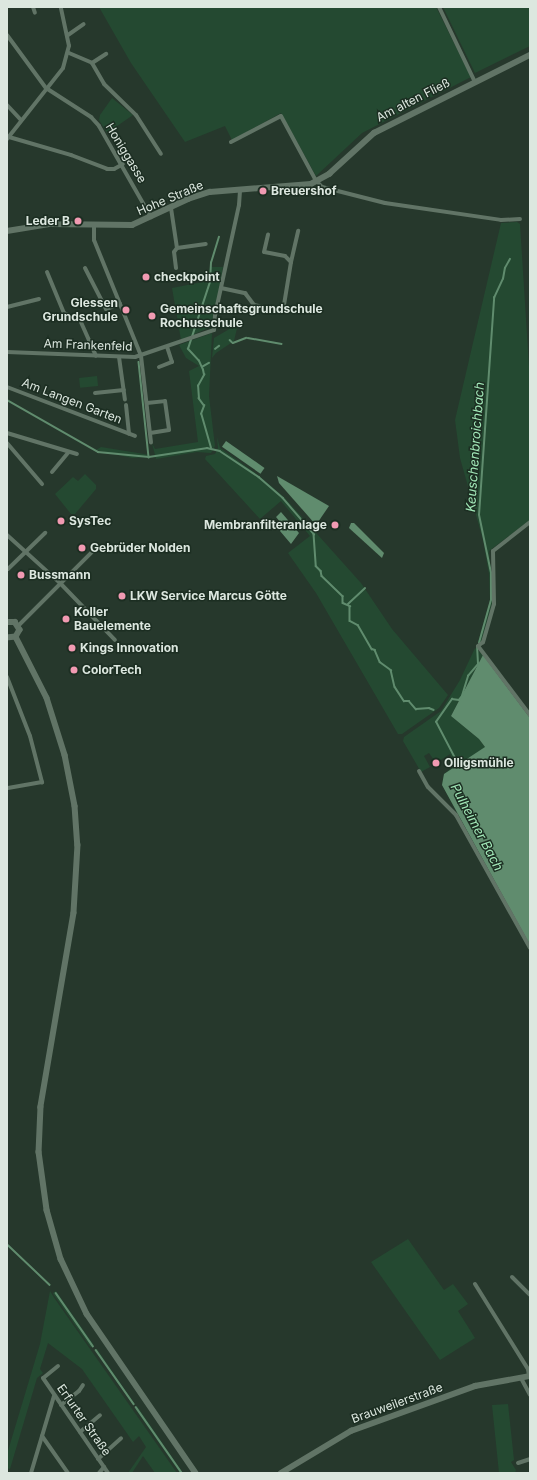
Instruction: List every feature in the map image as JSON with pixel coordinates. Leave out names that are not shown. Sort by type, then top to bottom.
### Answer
[{"type":"main road","name":"Am alten Fließ","points":[[316,180],[374,133],[530,54]]},
{"type":"main road","name":"Hohe Straße","points":[[7,231],[50,224],[132,225],[152,218],[201,194],[293,186],[316,180]]},
{"type":"main road","points":[[7,622],[14,622],[19,625],[20,632],[16,638]]},
{"type":"main road","points":[[7,638],[16,638]]},
{"type":"main road","points":[[16,638],[47,698],[65,755],[75,806],[78,845],[74,913],[41,1107],[39,1152],[47,1210],[61,1259],[80,1303],[196,1473]]},
{"type":"main road","name":"Brauweilerstraße","points":[[281,1473],[351,1431],[475,1386],[529,1376]]},
{"type":"street","points":[[33,7],[35,13]]},
{"type":"street","points":[[61,7],[68,35],[69,53],[64,68],[46,88],[8,138],[71,155],[107,169],[114,169],[123,164]]},
{"type":"street","points":[[438,7],[475,82]]},
{"type":"street","points":[[68,35],[84,24]]},
{"type":"street","points":[[7,35],[46,88]]},
{"type":"street","points":[[69,53],[92,63],[104,84],[136,115],[161,154]]},
{"type":"street","points":[[92,63],[106,54]]},
{"type":"street","name":"Honiggasse","points":[[46,88],[94,120],[123,164],[152,218]]},
{"type":"street","points":[[7,105],[21,120]]},
{"type":"street","points":[[231,142],[282,116],[316,180],[322,187],[385,203],[434,211],[500,220],[520,219]]},
{"type":"street","points":[[240,190],[239,205],[221,288],[245,293],[254,305],[282,311],[298,231]]},
{"type":"street","points":[[171,208],[177,248],[174,252],[176,268]]},
{"type":"street","points":[[94,225],[94,240],[141,356],[151,442]]},
{"type":"street","points":[[268,234],[264,252],[285,256],[291,262]]},
{"type":"street","points":[[177,248],[206,244]]},
{"type":"street","points":[[85,268],[106,309],[120,304]]},
{"type":"street","points":[[47,272],[66,316]]},
{"type":"street","name":"Am Frankenfeld","points":[[7,352],[119,357],[141,356],[214,330],[221,288]]},
{"type":"street","points":[[7,307],[39,299]]},
{"type":"street","points":[[55,316],[66,316],[80,320],[96,356]]},
{"type":"street","points":[[159,367],[172,362],[167,347]]},
{"type":"street","name":"Am Langen Garten","points":[[119,357],[130,434]]},
{"type":"street","name":"Am Langen Garten","points":[[7,387],[135,436]]},
{"type":"street","points":[[96,393],[124,390]]},
{"type":"street","points":[[147,403],[165,401],[169,430],[150,432]]},
{"type":"street","points":[[7,433],[77,454]]},
{"type":"street","points":[[7,443],[42,484]]},
{"type":"street","points":[[52,472],[69,452]]},
{"type":"street","points":[[530,522],[493,551],[494,604],[483,642],[478,646],[530,715]]},
{"type":"street","points":[[8,569],[45,533]]},
{"type":"street","points":[[7,535],[22,550],[27,551],[60,583],[115,640]]},
{"type":"street","points":[[19,625],[96,548]]},
{"type":"street","points":[[7,677],[30,736],[42,782],[7,788]]},
{"type":"street","points":[[419,771],[428,787],[456,815],[530,948]]},
{"type":"street","points":[[512,1277],[530,1295]]},
{"type":"street","points":[[475,1284],[528,1369],[529,1376]]},
{"type":"street","name":"Erfurter Straße","points":[[58,1366],[43,1378],[108,1473]]},
{"type":"street","points":[[521,1378],[530,1395]]},
{"type":"street","points":[[61,1405],[79,1392],[83,1385]]},
{"type":"street","points":[[31,1473],[54,1396]]},
{"type":"street","points":[[80,1432],[100,1415]]},
{"type":"street","points":[[42,1436],[68,1473]]},
{"type":"street","points":[[98,1459],[121,1438]]},
{"type":"street","points":[[518,1463],[530,1459]]},
{"type":"street","points":[[99,1473],[104,1468]]},
{"type":"shaded area","points":[[99,7],[436,7],[471,77],[362,133],[316,176],[281,113],[232,140],[225,126],[185,142],[131,63]]},
{"type":"shaded area","points":[[443,7],[530,7],[530,46],[475,73]]},
{"type":"shaded area","points":[[112,98],[133,115],[107,133],[99,120],[100,115]]},
{"type":"shaded area","points":[[517,222],[520,224],[530,382],[530,520],[489,551],[493,600],[481,644],[478,642],[490,600],[489,574],[483,540],[460,458],[455,420],[501,223]]},
{"type":"shaded area","points":[[210,267],[223,267],[213,326],[181,340],[172,288],[208,281]]},
{"type":"shaded area","points":[[238,324],[234,341],[216,353],[212,358],[214,338]]},
{"type":"shaded area","points":[[212,333],[209,396],[215,446],[211,453],[197,452],[156,459],[152,443],[155,449],[198,442],[189,371],[199,366],[186,358],[179,345]]},
{"type":"shaded area","points":[[97,376],[98,386],[80,388],[79,378]]},
{"type":"shaded area","points":[[217,437],[220,448],[258,475],[284,497],[361,583],[392,629],[448,695],[439,708],[402,734],[398,734],[316,593],[288,553],[310,536],[281,501],[260,519],[205,459],[206,456],[215,454],[218,448]]},
{"type":"shaded area","points":[[101,447],[150,455],[150,457],[132,458],[96,450]]},
{"type":"shaded area","points":[[85,474],[96,485],[96,489],[75,514],[71,514],[55,494],[73,477],[78,481]]},
{"type":"shaded area","points":[[475,648],[483,655],[451,716],[479,739],[515,788],[509,908],[442,785],[444,774],[455,765],[450,754],[436,763],[429,753],[424,756],[430,767],[421,772],[403,741],[404,737],[441,711],[460,680]]},
{"type":"shaded area","points":[[408,1239],[444,1290],[453,1284],[468,1304],[458,1311],[475,1338],[440,1360],[371,1262]]},
{"type":"shaded area","points":[[50,1291],[177,1473],[155,1473],[143,1456],[132,1473],[128,1473],[146,1447],[139,1436],[133,1442],[82,1369],[48,1343],[40,1369],[43,1373],[37,1378],[10,1469],[7,1468],[7,1454],[40,1344]]},
{"type":"shaded area","points":[[56,1291],[94,1345],[91,1347],[53,1293]]},
{"type":"shaded area","points":[[97,1349],[135,1404],[132,1403],[95,1350]]},
{"type":"shaded area","points":[[508,1404],[514,1460],[511,1462],[516,1470],[515,1473],[499,1473],[492,1405]]},
{"type":"shaded area","points":[[137,1406],[183,1473],[180,1473],[136,1410]]},
{"type":"water","points":[[226,441],[265,468],[260,474],[222,447]]},
{"type":"water","points":[[277,476],[329,506],[316,525],[279,483]]},
{"type":"water","points":[[281,512],[299,533],[291,544],[280,531],[281,523],[276,517]]},
{"type":"water","points":[[351,523],[354,523],[384,553],[382,558],[349,528]]},
{"type":"water","points":[[483,655],[530,718],[530,945],[442,785],[444,774],[485,747],[479,739],[451,716]]},
{"type":"waterway","points":[[211,448],[201,414],[204,406],[199,399],[198,386],[204,375],[203,370],[199,361],[188,349],[210,282],[211,263],[219,237]]},
{"type":"waterway","name":"Keuschenbroichbach","points":[[479,643],[491,600],[491,573],[479,515],[494,298],[503,279],[505,268],[510,259]]},
{"type":"waterway","points":[[230,340],[233,343],[246,338]]},
{"type":"waterway","points":[[248,338],[281,344]]},
{"type":"waterway","points":[[215,349],[219,346]]},
{"type":"waterway","points":[[139,362],[149,457]]},
{"type":"waterway","points":[[202,367],[209,363]]},
{"type":"waterway","name":"Pulheimer Bach","points":[[7,400],[98,452],[149,457],[207,448],[220,451],[259,477],[283,498],[314,534],[316,566],[321,571],[322,576],[343,596],[343,603],[350,606],[350,621],[358,625],[372,649],[375,650],[380,662],[391,670],[395,687],[404,701],[409,701],[416,709],[429,708],[434,710]]},
{"type":"waterway","points":[[348,604],[365,588]]},
{"type":"waterway","name":"Keuschenbroichbach","points":[[458,764],[436,722],[452,699],[459,700],[462,696],[468,676],[478,664],[477,647]]},
{"type":"waterway","points":[[7,1244],[50,1285]]},
{"type":"waterway","points":[[56,1293],[93,1346]]},
{"type":"waterway","points":[[96,1350],[134,1404]]},
{"type":"waterway","points":[[136,1407],[182,1473]]},
{"type":"place","name":"Breuershof","points":[[263,191]]},
{"type":"place","name":"Leder B","points":[[78,221]]},
{"type":"place","name":"checkpoint","points":[[146,277]]},
{"type":"place","name":"Glessen Grundschule","points":[[126,310]]},
{"type":"place","name":"Gemeinschaftsgrundschule Rochusschule","points":[[152,316]]},
{"type":"place","name":"SysTec","points":[[61,521]]},
{"type":"place","name":"Membranfilteranlage","points":[[335,525]]},
{"type":"place","name":"Gebrüder Nolden","points":[[82,548]]},
{"type":"place","name":"Bussmann","points":[[21,575]]},
{"type":"place","name":"LKW Service Marcus Götte","points":[[122,596]]},
{"type":"place","name":"Koller Bauelemente","points":[[66,619]]},
{"type":"place","name":"Kings Innovation","points":[[72,648]]},
{"type":"place","name":"ColorTech","points":[[74,670]]},
{"type":"place","name":"Olligsmühle","points":[[436,763]]}]
